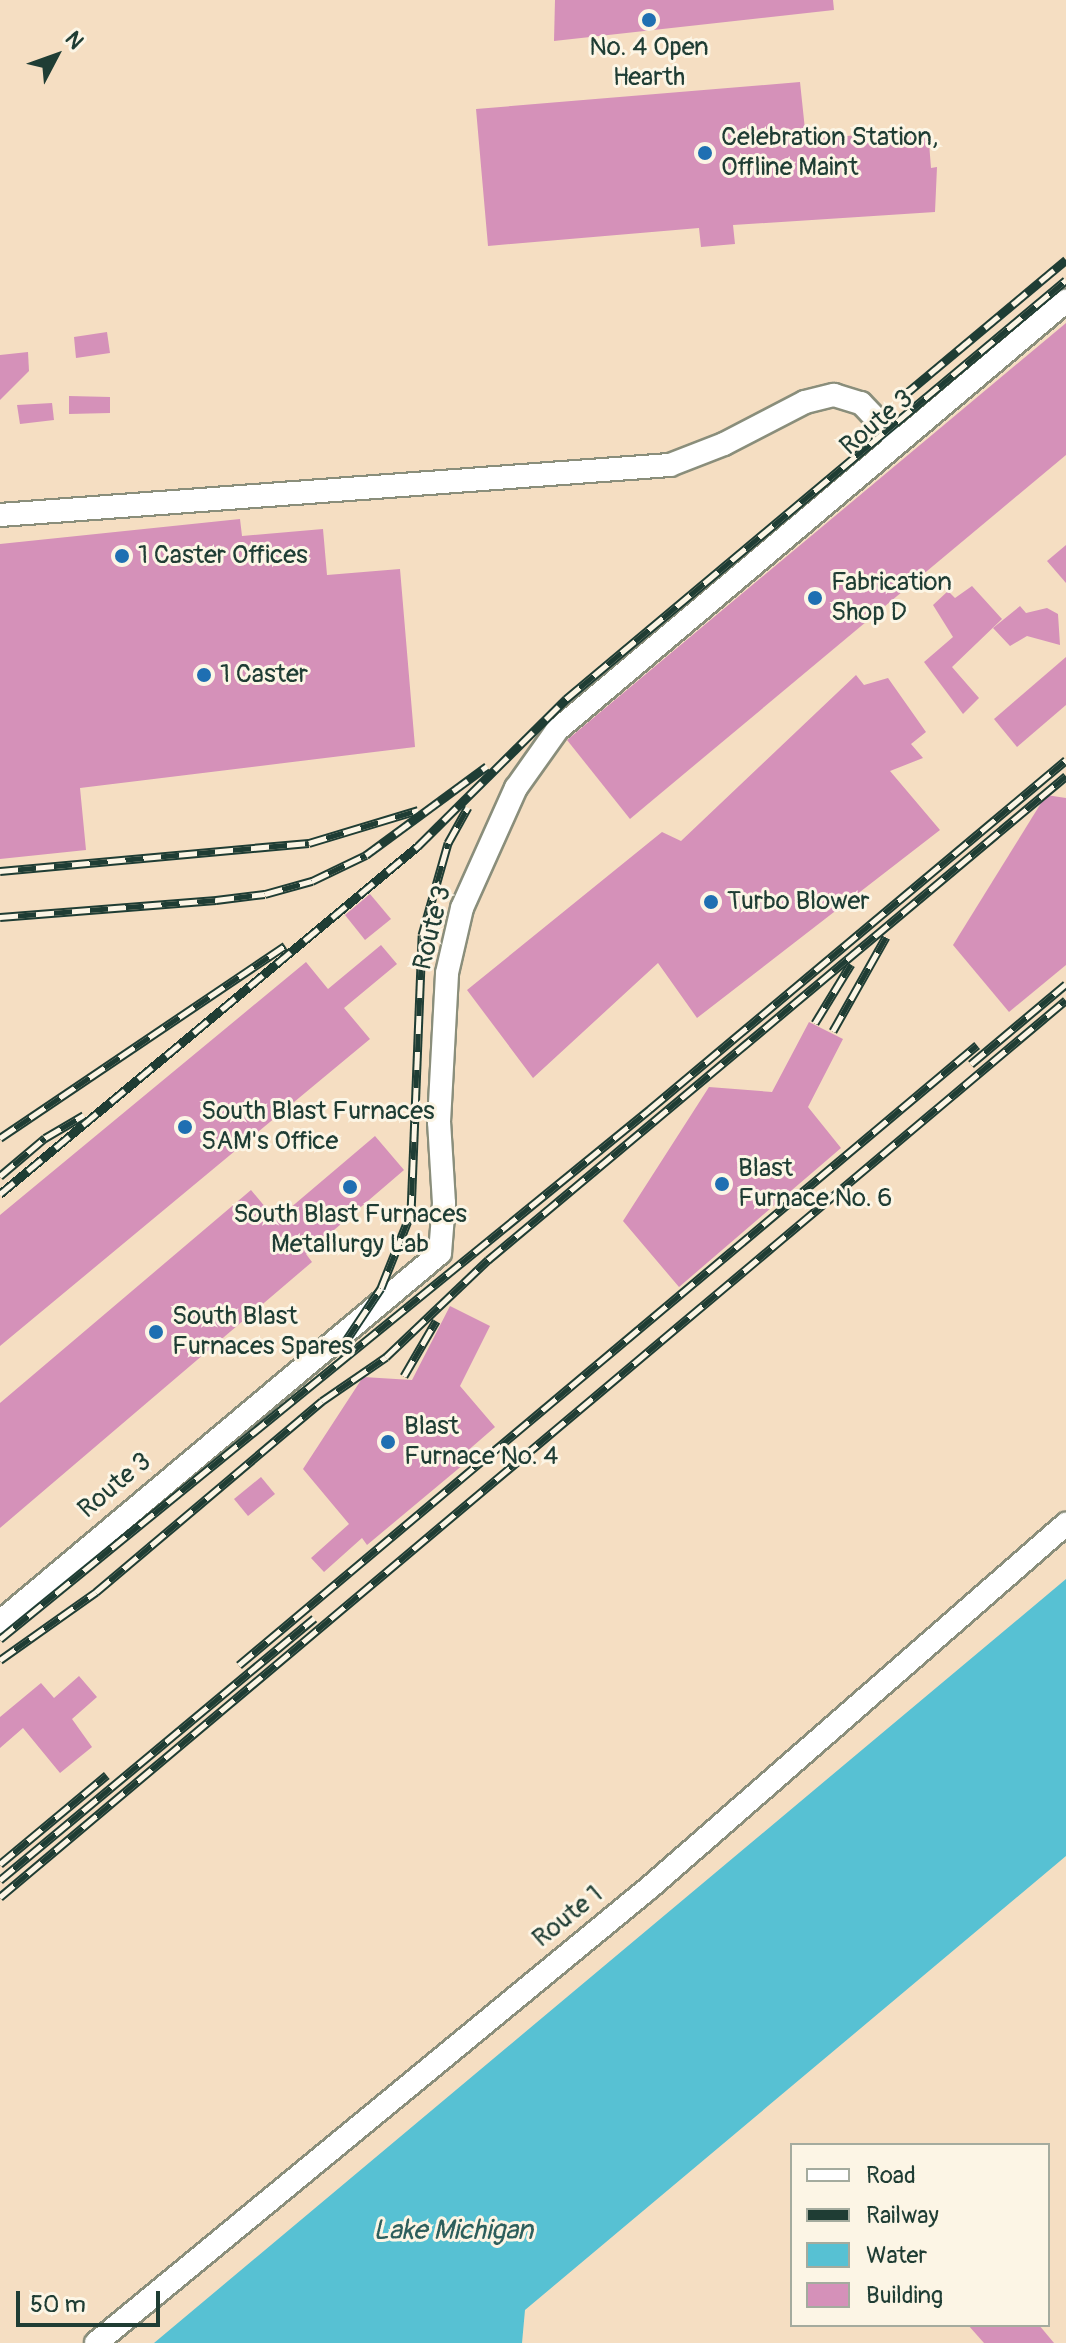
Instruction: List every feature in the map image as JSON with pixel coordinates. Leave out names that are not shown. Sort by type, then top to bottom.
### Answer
[{"type":"street","name":"Route 3","points":[[0,1622],[440,1253],[444,1203],[439,1122],[447,973],[462,908],[516,788],[557,730],[1066,301]]},
{"type":"street","points":[[0,515],[670,465],[724,444],[805,402],[834,395],[861,403],[898,442]]},
{"type":"street","name":"Route 1","points":[[96,2343],[649,1888],[1066,1524]]},
{"type":"water","name":"Lake Michigan","points":[[1066,1579],[1066,1856],[525,2310],[522,2343],[154,2343]]},
{"type":"building","name":"No. 4 Open Hearth","points":[[555,0],[833,0],[834,10],[554,41]]},
{"type":"building","name":"Celebration Station, Offline Maint","points":[[800,82],[806,139],[928,130],[931,168],[937,167],[935,212],[733,225],[735,244],[701,247],[699,228],[488,246],[476,109]]},
{"type":"building","name":"Fabrication Shop D","points":[[1066,323],[1066,455],[630,819],[567,740]]},
{"type":"building","points":[[107,332],[110,353],[76,358],[74,337]]},
{"type":"building","points":[[28,352],[29,371],[0,400],[0,355]]},
{"type":"building","points":[[69,396],[110,397],[110,413],[69,414]]},
{"type":"building","points":[[52,403],[54,420],[20,424],[17,405]]},
{"type":"building","name":"1 Caster","points":[[240,519],[242,536],[323,529],[327,575],[400,569],[415,747],[80,788],[86,850],[0,859],[0,544]]},
{"type":"building","points":[[1066,545],[1066,583],[1047,561]]},
{"type":"building","points":[[972,586],[1002,619],[952,667],[979,698],[963,714],[924,662],[953,637],[933,605],[948,591],[955,598]]},
{"type":"building","points":[[1020,606],[1026,613],[1047,608],[1058,614],[1060,645],[1027,636],[1010,646],[993,628]]},
{"type":"building","points":[[1066,657],[1066,705],[1017,747],[994,719]]},
{"type":"building","name":"Turbo Blower","points":[[856,675],[864,685],[888,678],[926,732],[911,744],[923,758],[890,771],[940,830],[697,1018],[658,963],[533,1078],[467,990],[662,832],[681,841]]},
{"type":"building","points":[[1046,795],[1066,798],[1066,965],[1009,1012],[953,945]]},
{"type":"building","points":[[370,894],[391,919],[365,940],[345,915]]},
{"type":"building","name":"South Blast Furnaces SAM's Office","points":[[381,945],[397,964],[344,1008],[370,1039],[0,1346],[0,1215],[306,962],[328,989]]},
{"type":"building","name":"Blast Furnace No. 6","points":[[809,1022],[843,1039],[808,1107],[841,1148],[679,1287],[623,1221],[709,1087],[772,1092]]},
{"type":"building","name":"South Blast Furnaces Spares","points":[[375,1136],[404,1170],[306,1254],[312,1262],[0,1528],[0,1403],[251,1190],[276,1220]]},
{"type":"building","name":"Blast Furnace No. 4","points":[[450,1306],[490,1326],[460,1386],[495,1427],[465,1453],[470,1459],[367,1545],[362,1538],[324,1572],[311,1558],[349,1524],[303,1469],[363,1377],[412,1380]]},
{"type":"building","points":[[261,1477],[275,1494],[248,1516],[234,1499]]},
{"type":"building","points":[[79,1676],[97,1697],[72,1719],[92,1747],[60,1773],[23,1728],[0,1748],[0,1717],[41,1683],[54,1698]]},
{"type":"building","points":[[970,2327],[1041,2327],[1054,2343],[984,2343]]},
{"type":"railway","points":[[902,397],[1066,260]]},
{"type":"railway","points":[[0,1194],[418,846],[566,699],[1066,280]]},
{"type":"railway","points":[[0,1639],[650,1109],[1066,760]]},
{"type":"railway","points":[[0,917],[216,900],[265,894],[312,881],[366,855],[487,766]]},
{"type":"railway","points":[[0,1660],[96,1592],[322,1401],[386,1357],[488,1260],[1066,776]]},
{"type":"railway","points":[[337,1354],[381,1288],[411,1213],[422,935],[448,843],[468,807]]},
{"type":"railway","points":[[0,871],[309,843],[418,810]]},
{"type":"railway","points":[[833,1031],[886,937]]},
{"type":"railway","points":[[0,1138],[285,946]]},
{"type":"railway","points":[[815,1023],[851,964]]},
{"type":"railway","points":[[971,1064],[1066,984]]},
{"type":"railway","points":[[0,1897],[1066,1000]]},
{"type":"railway","points":[[239,1665],[977,1045]]},
{"type":"railway","points":[[0,1176],[45,1138],[84,1115]]},
{"type":"railway","points":[[404,1376],[436,1321]]},
{"type":"railway","points":[[0,1880],[314,1618]]},
{"type":"railway","points":[[0,1864],[107,1775]]},
{"type":"place","name":"No. 4 Open Hearth","points":[[649,20]]},
{"type":"place","name":"Celebration Station, Offline Maint","points":[[705,153]]},
{"type":"place","name":"1 Caster Offices","points":[[122,556]]},
{"type":"place","name":"Fabrication Shop D","points":[[815,598]]},
{"type":"place","name":"1 Caster","points":[[204,675]]},
{"type":"place","name":"Turbo Blower","points":[[711,902]]},
{"type":"place","name":"South Blast Furnaces SAM's Office","points":[[185,1127]]},
{"type":"place","name":"Blast Furnace No. 6","points":[[722,1184]]},
{"type":"place","name":"South Blast Furnaces Metallurgy Lab","points":[[350,1187]]},
{"type":"place","name":"South Blast Furnaces Spares","points":[[156,1332]]},
{"type":"place","name":"Blast Furnace No. 4","points":[[388,1442]]}]
